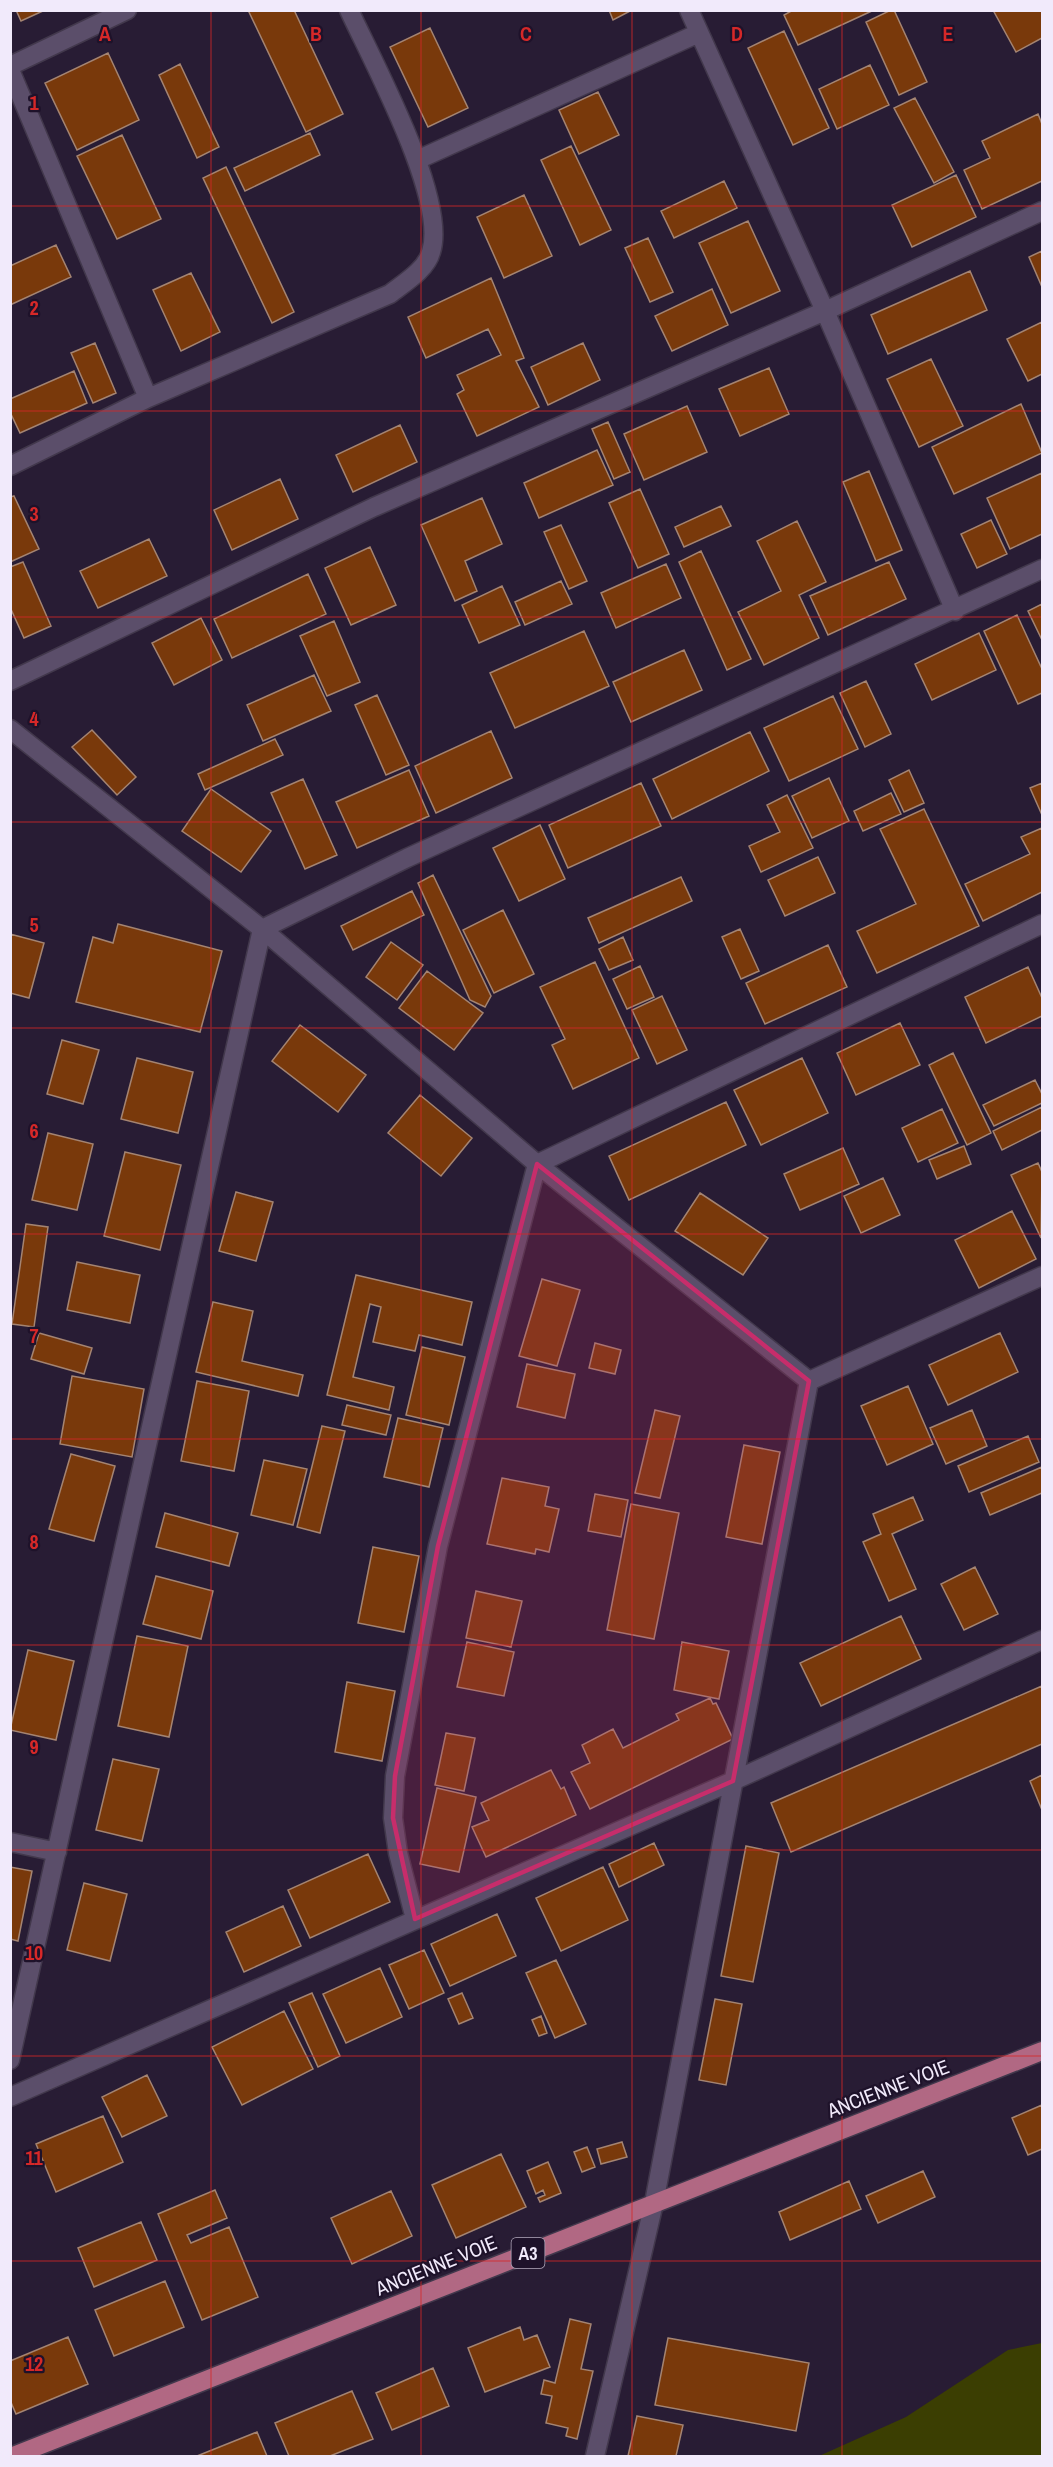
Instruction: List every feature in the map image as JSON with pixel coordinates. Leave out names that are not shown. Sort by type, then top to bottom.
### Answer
[{"type":"main road","name":"ANCIENNE VOIE","points":[[13,2457],[1042,2051]]},
{"type":"street","points":[[10,66],[127,10]]},
{"type":"street","points":[[10,466],[148,398],[390,294],[415,274],[431,253],[435,230],[432,209],[417,160],[349,10]]},
{"type":"street","points":[[689,10],[825,311],[955,611]]},
{"type":"street","points":[[417,160],[699,33]]},
{"type":"street","points":[[10,70],[148,398]]},
{"type":"street","points":[[10,681],[374,507],[825,311],[1042,211]]},
{"type":"street","points":[[262,929],[418,853],[955,611],[1042,569]]},
{"type":"street","points":[[10,729],[262,929],[537,1164],[809,1381]]},
{"type":"street","points":[[537,1164],[1042,924]]},
{"type":"street","points":[[10,2060],[262,929]]},
{"type":"street","points":[[415,1919],[398,1853],[393,1818],[395,1776],[438,1546],[537,1164]]},
{"type":"street","points":[[809,1381],[1042,1276]]},
{"type":"street","points":[[596,2457],[654,2203],[809,1381]]},
{"type":"street","points":[[10,2097],[733,1781],[1042,1640]]},
{"type":"street","points":[[10,1842],[57,1852]]},
{"type":"highlighted area","points":[[537,1164],[809,1381],[733,1781],[415,1919],[393,1818],[395,1776],[438,1546]]},
{"type":"shaded area","points":[[1042,2343],[1042,2456],[819,2456],[906,2417],[1008,2350]]},
{"type":"building","points":[[16,10],[45,10],[21,21]]},
{"type":"building","points":[[248,10],[294,10],[343,114],[306,132]]},
{"type":"building","points":[[609,10],[632,10],[613,20]]},
{"type":"building","points":[[793,10],[874,10],[798,45],[784,15]]},
{"type":"building","points":[[894,10],[927,82],[899,95],[866,22]]},
{"type":"building","points":[[993,10],[1042,10],[1042,38],[1016,52]]},
{"type":"building","points":[[430,28],[468,108],[428,127],[390,47]]},
{"type":"building","points":[[784,31],[829,128],[793,145],[748,48]]},
{"type":"building","points":[[108,53],[139,120],[77,150],[45,83]]},
{"type":"building","points":[[180,64],[219,147],[197,158],[159,75]]},
{"type":"building","points":[[870,65],[889,105],[837,129],[819,89]]},
{"type":"building","points":[[598,92],[619,135],[579,154],[559,110]]},
{"type":"building","points":[[915,98],[954,172],[934,183],[894,108]]},
{"type":"building","points":[[1038,114],[1042,124],[1042,181],[982,209],[964,170],[990,158],[982,141]]},
{"type":"building","points":[[310,133],[320,155],[245,191],[234,168]]},
{"type":"building","points":[[122,135],[161,219],[117,239],[77,156]]},
{"type":"building","points":[[571,146],[611,230],[580,245],[541,160]]},
{"type":"building","points":[[226,167],[294,312],[272,323],[203,178]]},
{"type":"building","points":[[956,175],[976,217],[912,247],[892,205]]},
{"type":"building","points":[[724,181],[737,208],[674,238],[661,211]]},
{"type":"building","points":[[524,195],[552,256],[504,278],[477,217]]},
{"type":"building","points":[[748,221],[780,291],[731,313],[699,243]]},
{"type":"building","points":[[648,238],[673,292],[650,302],[625,248]]},
{"type":"building","points":[[56,245],[71,277],[10,305],[10,266]]},
{"type":"building","points":[[1042,251],[1042,287],[1029,257]]},
{"type":"building","points":[[970,271],[987,310],[888,354],[871,315]]},
{"type":"building","points":[[191,273],[220,332],[181,351],[153,290]]},
{"type":"building","points":[[491,278],[524,358],[516,361],[539,407],[477,436],[457,394],[464,390],[457,375],[501,355],[488,329],[426,358],[408,317]]},
{"type":"building","points":[[712,289],[728,325],[672,351],[655,316]]},
{"type":"building","points":[[1042,322],[1042,374],[1028,381],[1007,339]]},
{"type":"building","points":[[95,343],[116,393],[93,403],[71,353]]},
{"type":"building","points":[[583,343],[600,380],[548,405],[531,367]]},
{"type":"building","points":[[931,359],[963,426],[919,447],[887,379]]},
{"type":"building","points":[[769,368],[789,414],[740,436],[719,389]]},
{"type":"building","points":[[74,371],[87,403],[20,433],[10,412],[10,399]]},
{"type":"building","points":[[1021,404],[1042,453],[954,494],[932,447]]},
{"type":"building","points":[[687,406],[707,452],[644,480],[624,434]]},
{"type":"building","points":[[608,422],[630,472],[614,479],[592,429]]},
{"type":"building","points":[[400,425],[417,462],[353,492],[336,455]]},
{"type":"building","points":[[597,450],[613,485],[539,518],[524,483]]},
{"type":"building","points":[[869,471],[902,550],[876,561],[843,482]]},
{"type":"building","points":[[1042,473],[1042,534],[1010,549],[987,498]]},
{"type":"building","points":[[280,479],[298,519],[232,550],[214,510]]},
{"type":"building","points":[[640,489],[669,554],[638,568],[609,503]]},
{"type":"building","points":[[14,496],[39,549],[10,562],[10,497]]},
{"type":"building","points":[[482,498],[502,544],[465,561],[477,591],[455,601],[421,525]]},
{"type":"building","points":[[721,506],[731,526],[684,547],[675,527]]},
{"type":"building","points":[[991,520],[1007,554],[977,568],[961,534]]},
{"type":"building","points":[[797,521],[826,582],[799,595],[819,638],[764,665],[738,612],[781,591],[757,541]]},
{"type":"building","points":[[561,525],[587,581],[569,589],[544,532]]},
{"type":"building","points":[[149,539],[167,576],[98,608],[80,571]]},
{"type":"building","points":[[370,547],[396,605],[351,625],[325,568]]},
{"type":"building","points":[[701,551],[751,659],[727,670],[679,562]]},
{"type":"building","points":[[23,562],[51,626],[24,638],[10,607],[10,567]]},
{"type":"building","points":[[889,562],[906,599],[828,635],[810,596]]},
{"type":"building","points":[[666,564],[681,598],[616,628],[601,593]]},
{"type":"building","points":[[308,574],[326,614],[232,658],[214,619]]},
{"type":"building","points":[[561,581],[572,604],[525,625],[515,602]]},
{"type":"building","points":[[502,586],[520,625],[479,643],[462,605]]},
{"type":"building","points":[[1042,604],[1042,640],[1028,611]]},
{"type":"building","points":[[1017,615],[1042,669],[1042,693],[1018,704],[984,631]]},
{"type":"building","points":[[201,618],[222,660],[174,685],[152,643]]},
{"type":"building","points":[[334,621],[360,682],[327,696],[300,636]]},
{"type":"building","points":[[584,631],[609,686],[515,728],[490,673]]},
{"type":"building","points":[[979,633],[996,670],[932,700],[915,664]]},
{"type":"building","points":[[684,650],[702,690],[631,722],[613,682]]},
{"type":"building","points":[[314,675],[331,711],[263,741],[247,705]]},
{"type":"building","points":[[866,681],[891,734],[865,747],[840,693]]},
{"type":"building","points":[[377,695],[409,765],[386,775],[355,705]]},
{"type":"building","points":[[833,696],[858,749],[789,781],[764,728]]},
{"type":"building","points":[[92,730],[136,777],[117,795],[72,747]]},
{"type":"building","points":[[491,731],[512,778],[436,813],[415,766]]},
{"type":"building","points":[[750,732],[769,771],[672,819],[653,779]]},
{"type":"building","points":[[275,739],[283,755],[205,790],[198,774]]},
{"type":"building","points":[[409,770],[429,816],[357,848],[336,802]]},
{"type":"building","points":[[909,770],[924,803],[904,812],[889,780]]},
{"type":"building","points":[[829,778],[849,821],[812,838],[792,796]]},
{"type":"building","points":[[303,779],[337,855],[305,869],[271,793]]},
{"type":"building","points":[[641,783],[661,826],[568,868],[549,825]]},
{"type":"building","points":[[1042,783],[1042,815],[1030,788]]},
{"type":"building","points":[[211,789],[271,831],[241,872],[182,831]]},
{"type":"building","points":[[891,793],[901,814],[863,831],[854,811]]},
{"type":"building","points":[[787,795],[813,848],[761,872],[749,846],[780,832],[767,805]]},
{"type":"building","points":[[924,809],[979,926],[877,973],[857,931],[916,904],[880,829]]},
{"type":"building","points":[[540,825],[565,879],[519,901],[493,848]]},
{"type":"building","points":[[1042,828],[1042,892],[983,921],[965,884],[1030,854],[1021,837]]},
{"type":"building","points":[[818,857],[835,893],[785,916],[768,880]]},
{"type":"building","points":[[433,875],[491,996],[485,1007],[470,1000],[418,883]]},
{"type":"building","points":[[681,877],[692,901],[599,943],[588,918]]},
{"type":"building","points":[[412,891],[424,915],[353,950],[341,926]]},
{"type":"building","points":[[503,910],[534,974],[494,993],[463,930]]},
{"type":"building","points":[[118,924],[222,951],[200,1032],[76,1002],[93,937],[113,943]]},
{"type":"building","points":[[740,929],[759,971],[741,979],[722,937]]},
{"type":"building","points":[[10,934],[44,943],[29,998],[10,993]]},
{"type":"building","points":[[623,937],[633,960],[609,970],[599,949]]},
{"type":"building","points":[[391,942],[423,965],[397,1000],[366,977]]},
{"type":"building","points":[[828,945],[847,987],[765,1024],[746,983]]},
{"type":"building","points":[[595,962],[639,1058],[573,1089],[552,1045],[565,1039],[540,987]]},
{"type":"building","points":[[640,966],[654,997],[627,1009],[613,979]]},
{"type":"building","points":[[1028,967],[1042,998],[1042,1016],[986,1043],[965,997]]},
{"type":"building","points":[[427,971],[483,1013],[454,1050],[399,1008]]},
{"type":"building","points":[[662,996],[687,1050],[657,1064],[632,1010]]},
{"type":"building","points":[[900,1023],[920,1065],[856,1095],[837,1053]]},
{"type":"building","points":[[300,1025],[366,1075],[338,1112],[272,1061]]},
{"type":"building","points":[[62,1040],[99,1050],[83,1104],[47,1094]]},
{"type":"building","points":[[953,1053],[991,1133],[967,1145],[929,1065]]},
{"type":"building","points":[[137,1058],[193,1072],[178,1133],[121,1119]]},
{"type":"building","points":[[802,1058],[828,1113],[761,1145],[734,1090]]},
{"type":"building","points":[[1035,1080],[1042,1094],[1042,1103],[994,1126],[983,1105]]},
{"type":"building","points":[[420,1095],[472,1138],[441,1176],[388,1133]]},
{"type":"building","points":[[726,1102],[746,1145],[629,1200],[609,1156]]},
{"type":"building","points":[[1042,1107],[1042,1130],[1002,1150],[993,1131]]},
{"type":"building","points":[[942,1109],[958,1143],[918,1162],[902,1128]]},
{"type":"building","points":[[48,1133],[93,1144],[77,1210],[32,1200]]},
{"type":"building","points":[[964,1146],[971,1164],[937,1179],[929,1160]]},
{"type":"building","points":[[843,1148],[859,1184],[800,1210],[784,1174]]},
{"type":"building","points":[[125,1152],[181,1165],[160,1250],[104,1236]]},
{"type":"building","points":[[1038,1163],[1042,1172],[1041,1238],[1011,1175]]},
{"type":"building","points":[[883,1178],[900,1215],[861,1233],[844,1196]]},
{"type":"building","points":[[236,1192],[273,1202],[256,1261],[219,1251]]},
{"type":"building","points":[[700,1193],[768,1238],[743,1275],[675,1231]]},
{"type":"building","points":[[1012,1211],[1036,1259],[979,1288],[955,1240]]},
{"type":"building","points":[[26,1224],[48,1227],[34,1327],[12,1324]]},
{"type":"building","points":[[77,1262],[140,1275],[130,1323],[67,1310]]},
{"type":"building","points":[[356,1275],[472,1302],[462,1345],[419,1335],[415,1351],[373,1342],[381,1307],[370,1304],[353,1377],[394,1387],[389,1410],[327,1395]]},
{"type":"building","points":[[542,1279],[580,1290],[557,1366],[519,1356]]},
{"type":"building","points":[[213,1302],[253,1311],[242,1361],[303,1375],[298,1396],[196,1372]]},
{"type":"building","points":[[39,1333],[92,1348],[84,1374],[31,1359]]},
{"type":"building","points":[[1000,1333],[1018,1372],[948,1405],[929,1365]]},
{"type":"building","points":[[595,1343],[621,1350],[615,1374],[589,1368]]},
{"type":"building","points":[[422,1347],[465,1357],[449,1425],[406,1415]]},
{"type":"building","points":[[527,1364],[575,1374],[565,1418],[517,1407]]},
{"type":"building","points":[[72,1376],[144,1389],[132,1457],[60,1444]]},
{"type":"building","points":[[197,1381],[249,1391],[234,1471],[181,1461]]},
{"type":"building","points":[[908,1386],[933,1444],[887,1465],[861,1406]]},
{"type":"building","points":[[347,1405],[391,1415],[386,1435],[342,1425]]},
{"type":"building","points":[[655,1410],[680,1416],[660,1498],[635,1493]]},
{"type":"building","points":[[972,1410],[987,1446],[946,1464],[930,1428]]},
{"type":"building","points":[[398,1418],[443,1428],[429,1487],[384,1477]]},
{"type":"building","points":[[322,1426],[345,1431],[320,1533],[297,1527]]},
{"type":"building","points":[[1028,1436],[1039,1462],[969,1492],[958,1466]]},
{"type":"building","points":[[744,1445],[780,1452],[762,1544],[726,1537]]},
{"type":"building","points":[[71,1454],[115,1466],[94,1541],[49,1529]]},
{"type":"building","points":[[264,1460],[307,1469],[293,1525],[251,1515]]},
{"type":"building","points":[[1042,1467],[1042,1493],[990,1515],[981,1493]]},
{"type":"building","points":[[502,1478],[549,1487],[545,1506],[559,1509],[549,1552],[536,1549],[535,1554],[487,1544]]},
{"type":"building","points":[[595,1494],[628,1500],[621,1537],[588,1531]]},
{"type":"building","points":[[913,1497],[923,1520],[892,1534],[916,1589],[889,1601],[863,1542],[881,1534],[873,1514]]},
{"type":"building","points":[[631,1504],[679,1513],[654,1639],[607,1630]]},
{"type":"building","points":[[165,1513],[238,1533],[229,1566],[156,1547]]},
{"type":"building","points":[[373,1547],[419,1556],[404,1632],[358,1623]]},
{"type":"building","points":[[975,1567],[998,1614],[964,1630],[941,1584]]},
{"type":"building","points":[[156,1576],[213,1591],[201,1639],[143,1624]]},
{"type":"building","points":[[476,1591],[522,1601],[511,1647],[466,1638]]},
{"type":"building","points":[[901,1616],[921,1659],[821,1706],[800,1663]]},
{"type":"building","points":[[137,1636],[188,1646],[169,1737],[118,1726]]},
{"type":"building","points":[[467,1642],[514,1652],[504,1696],[457,1687]]},
{"type":"building","points":[[682,1642],[729,1651],[719,1699],[674,1690]]},
{"type":"building","points":[[28,1650],[74,1661],[56,1740],[10,1730]]},
{"type":"building","points":[[347,1682],[395,1691],[382,1761],[335,1752]]},
{"type":"building","points":[[1042,1686],[1042,1744],[791,1852],[771,1803]]},
{"type":"building","points":[[710,1698],[713,1704],[716,1703],[733,1739],[590,1809],[571,1772],[590,1763],[582,1745],[613,1729],[623,1748],[679,1720],[676,1714]]},
{"type":"building","points":[[446,1733],[475,1738],[464,1791],[435,1785]]},
{"type":"building","points":[[113,1759],[159,1769],[142,1841],[96,1830]]},
{"type":"building","points":[[551,1770],[561,1789],[564,1787],[576,1815],[486,1857],[472,1827],[489,1820],[481,1803]]},
{"type":"building","points":[[1042,1775],[1042,1810],[1030,1781]]},
{"type":"building","points":[[437,1788],[476,1797],[459,1872],[420,1864]]},
{"type":"building","points":[[654,1843],[664,1865],[619,1887],[609,1864]]},
{"type":"building","points":[[746,1846],[779,1853],[753,1982],[721,1976]]},
{"type":"building","points":[[368,1854],[390,1902],[310,1938],[288,1890]]},
{"type":"building","points":[[10,1867],[32,1871],[18,1941],[10,1939]]},
{"type":"building","points":[[603,1867],[628,1920],[561,1951],[536,1898]]},
{"type":"building","points":[[84,1883],[127,1894],[110,1961],[67,1950]]},
{"type":"building","points":[[283,1906],[301,1946],[244,1972],[226,1932]]},
{"type":"building","points":[[497,1914],[516,1956],[450,1986],[431,1944]]},
{"type":"building","points":[[424,1950],[444,1993],[409,2009],[389,1965]]},
{"type":"building","points":[[556,1960],[586,2024],[555,2038],[526,1973]]},
{"type":"building","points":[[380,1968],[402,2017],[346,2043],[323,1994]]},
{"type":"building","points":[[312,1993],[340,2056],[318,2067],[289,2003]]},
{"type":"building","points":[[462,1993],[473,2018],[459,2024],[448,1999]]},
{"type":"building","points":[[715,1999],[742,2004],[726,2085],[699,2080]]},
{"type":"building","points":[[284,2011],[313,2069],[242,2105],[212,2047]]},
{"type":"building","points":[[541,2016],[547,2033],[539,2036],[532,2020]]},
{"type":"building","points":[[147,2075],[167,2116],[122,2137],[102,2097]]},
{"type":"building","points":[[1042,2105],[1042,2149],[1028,2155],[1012,2118]]},
{"type":"building","points":[[103,2116],[123,2162],[56,2192],[36,2144]]},
{"type":"building","points":[[622,2142],[627,2157],[601,2164],[597,2149]]},
{"type":"building","points":[[587,2147],[595,2167],[582,2172],[574,2152]]},
{"type":"building","points":[[501,2154],[526,2207],[456,2238],[432,2185]]},
{"type":"building","points":[[548,2162],[561,2193],[540,2202],[538,2198],[545,2195],[543,2190],[536,2194],[527,2171]]},
{"type":"building","points":[[923,2171],[935,2197],[878,2223],[866,2196]]},
{"type":"building","points":[[849,2181],[861,2209],[790,2240],[779,2212]]},
{"type":"building","points":[[215,2190],[227,2218],[187,2235],[191,2243],[229,2227],[258,2297],[202,2320],[158,2214]]},
{"type":"building","points":[[391,2191],[412,2236],[352,2264],[331,2218]]},
{"type":"building","points":[[141,2222],[157,2260],[94,2287],[78,2248]]},
{"type":"building","points":[[165,2281],[184,2327],[114,2356],[95,2310]]},
{"type":"building","points":[[570,2319],[591,2324],[581,2369],[593,2371],[577,2439],[566,2436],[568,2428],[546,2423],[552,2396],[541,2394],[544,2380],[555,2383]]},
{"type":"building","points":[[520,2327],[524,2340],[537,2335],[550,2367],[485,2392],[468,2348]]},
{"type":"building","points":[[68,2337],[88,2384],[16,2414],[10,2400],[10,2361]]},
{"type":"building","points":[[668,2338],[809,2363],[796,2431],[655,2405]]},
{"type":"building","points":[[433,2368],[449,2406],[392,2430],[376,2393]]},
{"type":"building","points":[[352,2391],[373,2439],[330,2456],[289,2456],[275,2423]]},
{"type":"building","points":[[637,2416],[683,2425],[676,2456],[628,2456]]},
{"type":"building","points":[[257,2432],[267,2456],[197,2456]]}]
